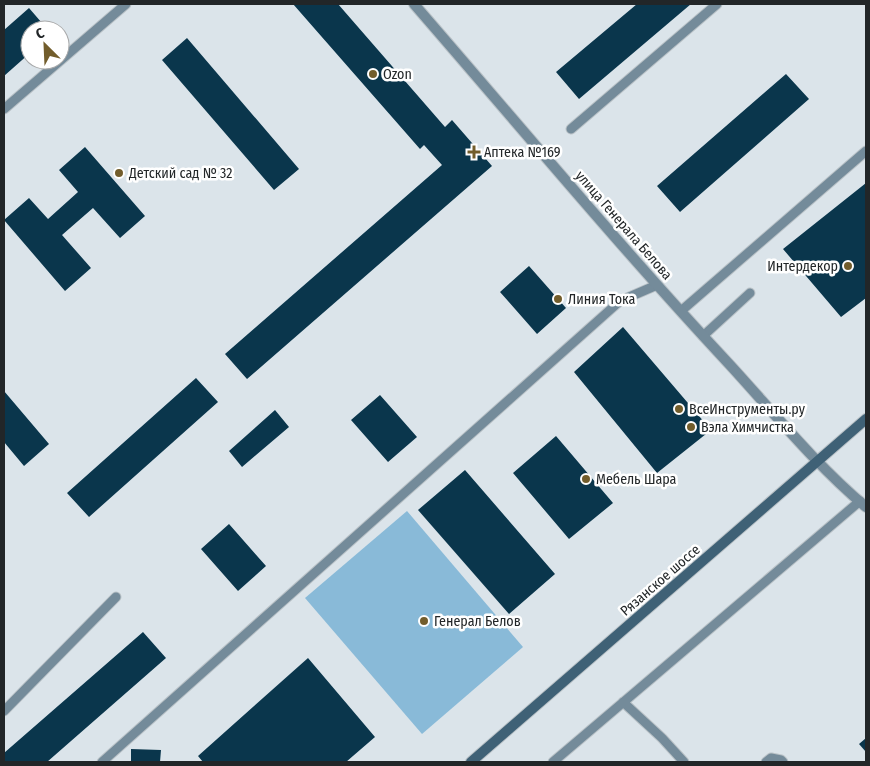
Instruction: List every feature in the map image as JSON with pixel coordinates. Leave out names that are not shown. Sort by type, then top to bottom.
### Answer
[{"type":"main road","name":"Рязанское шоссе","points":[[471,762],[866,419]]},
{"type":"street","name":"улица Генерала Белова","points":[[414,4],[703,336],[819,461],[863,504]]},
{"type":"lane","points":[[4,109],[126,4]]},
{"type":"lane","points":[[571,129],[717,4]]},
{"type":"lane","points":[[681,311],[866,151]]},
{"type":"lane","points":[[102,762],[247,632],[397,502],[620,301],[657,284]]},
{"type":"lane","points":[[703,336],[750,293]]},
{"type":"lane","points":[[553,762],[863,504]]},
{"type":"lane","points":[[4,711],[116,596]]},
{"type":"lane","points":[[623,702],[662,738],[684,762]]},
{"type":"lane","points":[[766,762],[771,758],[783,762]]},
{"type":"shaded area","points":[[407,511],[523,647],[422,734],[305,598]]},
{"type":"building","points":[[293,4],[338,4],[445,127],[452,120],[492,166],[247,379],[225,354],[442,165],[424,145],[420,149]]},
{"type":"building","points":[[637,4],[691,4],[579,99],[556,72]]},
{"type":"building","points":[[29,8],[39,20],[20,20],[20,62],[4,76],[4,30]]},
{"type":"building","points":[[187,38],[299,169],[274,190],[162,60]]},
{"type":"building","points":[[786,74],[809,99],[680,212],[657,186]]},
{"type":"building","points":[[85,147],[145,216],[120,238],[93,208],[62,235],[91,268],[65,291],[4,220],[29,198],[48,219],[78,192],[59,170]]},
{"type":"building","points":[[866,183],[866,298],[841,317],[783,249]]},
{"type":"building","points":[[529,266],[566,308],[537,334],[500,292]]},
{"type":"building","points":[[623,327],[711,430],[657,473],[574,372]]},
{"type":"building","points":[[196,378],[218,402],[89,517],[67,493]]},
{"type":"building","points":[[4,391],[49,444],[24,466],[4,442]]},
{"type":"building","points":[[380,395],[417,437],[388,462],[351,420]]},
{"type":"building","points":[[275,410],[289,427],[242,467],[229,451]]},
{"type":"building","points":[[556,436],[613,503],[569,539],[513,473]]},
{"type":"building","points":[[465,470],[555,574],[509,614],[418,510]]},
{"type":"building","points":[[229,524],[266,566],[238,591],[201,549]]},
{"type":"building","points":[[143,632],[166,658],[47,762],[4,762],[4,753]]},
{"type":"building","points":[[308,658],[375,737],[346,762],[203,762],[198,756]]},
{"type":"building","points":[[866,738],[866,752],[859,744]]},
{"type":"building","points":[[131,749],[161,750],[160,762],[131,762]]},
{"type":"place","name":"Ozon","points":[[373,74]]},
{"type":"place","name":"Аптека №169","points":[[474,152]]},
{"type":"place","name":"Детский сад № 32","points":[[119,173]]},
{"type":"place","name":"Интердекор","points":[[848,266]]},
{"type":"place","name":"Линия Тока","points":[[558,299]]},
{"type":"place","name":"ВсеИнструменты.ру","points":[[679,409]]},
{"type":"place","name":"Вэла Химчистка","points":[[691,427]]},
{"type":"place","name":"Мебель Шара","points":[[586,479]]},
{"type":"place","name":"Генерал Белов","points":[[424,621]]}]
